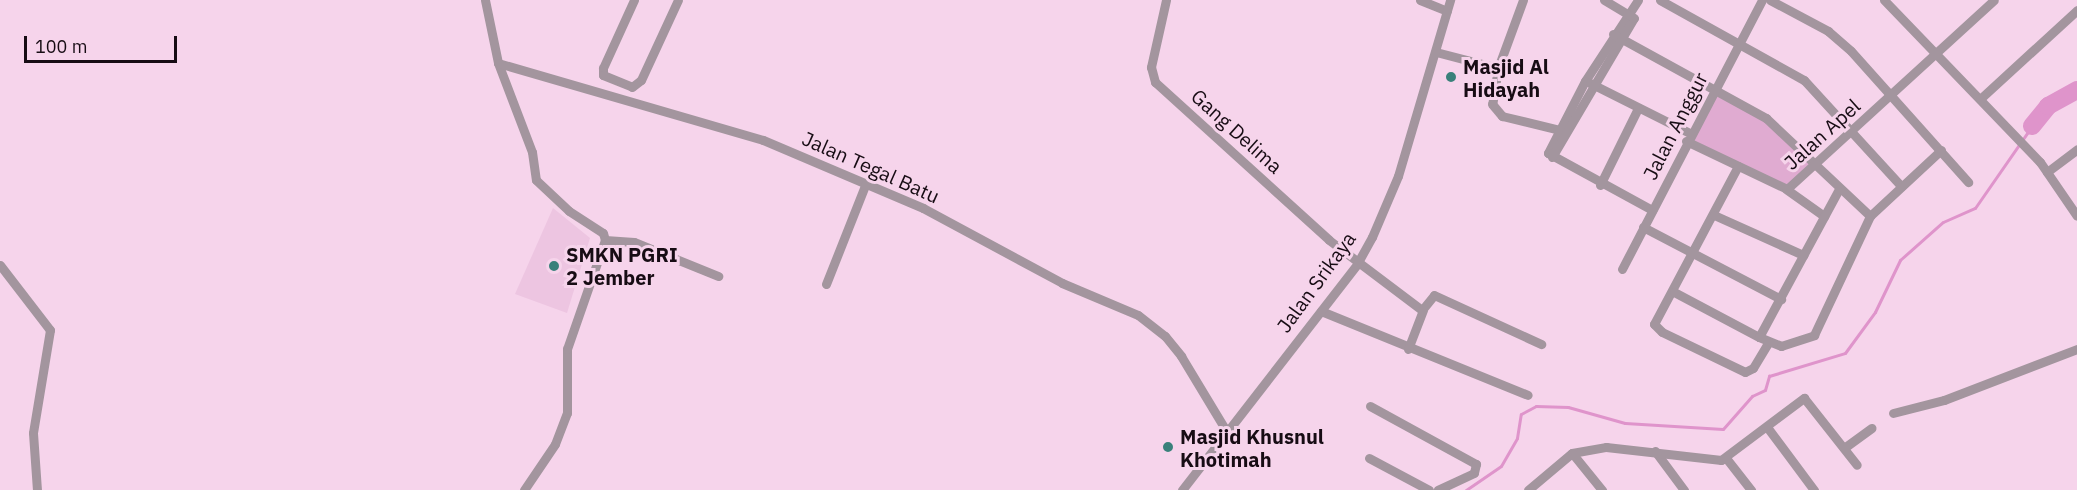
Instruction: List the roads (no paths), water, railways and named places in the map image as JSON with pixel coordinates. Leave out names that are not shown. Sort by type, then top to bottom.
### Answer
[{"type":"street","points":[[485,0],[498,63],[532,152],[536,180],[569,211],[603,233],[605,240],[567,349],[567,413],[555,444],[524,490]]},
{"type":"street","points":[[634,0],[603,62],[603,75],[632,87],[641,80],[678,0]]},
{"type":"street","name":"Gang Delima","points":[[1167,0],[1151,70],[1155,82],[1357,264],[1424,310]]},
{"type":"street","points":[[1420,0],[1447,11]]},
{"type":"street","name":"Jalan Srikaya","points":[[1182,490],[1225,429],[1357,264],[1395,185],[1450,0]]},
{"type":"street","points":[[1523,0],[1498,68],[1492,100],[1497,113],[1560,129]]},
{"type":"street","points":[[1604,0],[1628,13]]},
{"type":"street","points":[[1638,0],[1548,148],[1552,157],[1600,185],[1652,210]]},
{"type":"street","points":[[1660,0],[1804,80],[1853,130],[1901,186]]},
{"type":"street","name":"Jalan Anggur","points":[[1622,269],[1688,137],[1762,0]]},
{"type":"street","points":[[1770,0],[1828,31],[1892,94],[1968,182]]},
{"type":"street","name":"Jalan Apel","points":[[1589,82],[1738,166],[1786,189],[1994,0]]},
{"type":"street","points":[[1892,2],[1935,52],[2035,157],[2073,202],[2077,216]]},
{"type":"street","points":[[1980,99],[2077,10]]},
{"type":"street","points":[[1617,36],[1766,118],[1838,191],[1870,216]]},
{"type":"street","points":[[1436,52],[1498,68]]},
{"type":"street","name":"Jalan Tegal Batu","points":[[498,63],[764,140],[866,183],[1149,322],[1181,356],[1225,429]]},
{"type":"street","points":[[609,96],[615,80]]},
{"type":"street","points":[[1552,157],[1589,82]]},
{"type":"street","points":[[1600,185],[1638,108]]},
{"type":"street","points":[[2047,172],[2077,149]]},
{"type":"street","points":[[1674,292],[1768,343],[1786,345],[1814,335],[1870,216],[1941,150]]},
{"type":"street","points":[[1738,166],[1674,292],[1655,318],[1662,332],[1745,372],[1753,368],[1768,343]]},
{"type":"street","points":[[826,284],[866,183]]},
{"type":"street","points":[[1786,189],[1824,216]]},
{"type":"street","points":[[1759,337],[1838,191]]},
{"type":"street","points":[[1714,215],[1803,255]]},
{"type":"street","points":[[1643,227],[1781,299]]},
{"type":"street","points":[[605,240],[634,242],[718,276]]},
{"type":"street","points":[[0,265],[50,330],[33,433],[37,490]]},
{"type":"street","points":[[1408,349],[1424,310],[1434,295],[1541,344]]},
{"type":"street","points":[[1321,311],[1408,349],[1528,395]]},
{"type":"street","points":[[1893,413],[1944,400],[2077,349]]},
{"type":"street","points":[[1527,490],[1572,453],[1606,447],[1655,451],[1701,460],[1726,458],[1804,398],[1857,465]]},
{"type":"street","points":[[1370,406],[1476,464],[1474,473],[1438,490]]},
{"type":"street","points":[[1767,427],[1814,490]]},
{"type":"street","points":[[1844,448],[1872,428]]},
{"type":"street","points":[[1655,451],[1684,490]]},
{"type":"street","points":[[1572,453],[1602,490]]},
{"type":"street","points":[[1370,458],[1429,490]]},
{"type":"street","points":[[1726,458],[1751,490]]},
{"type":"waterway","points":[[2032,126],[2048,106],[2077,90]]},
{"type":"waterway","points":[[1466,490],[1501,466],[1517,438],[1521,414],[1536,406],[1568,407],[1625,423],[1723,429],[1752,396],[1765,390],[1769,376],[1845,353],[1875,312],[1900,260],[1943,222],[1975,208],[2032,126]]},
{"type":"place","name":"Masjid Al Hidayah","points":[[1451,77]]},
{"type":"place","name":"SMKN PGRI 2 Jember","points":[[554,266]]},
{"type":"place","name":"Masjid Khusnul Khotimah","points":[[1168,447]]}]
